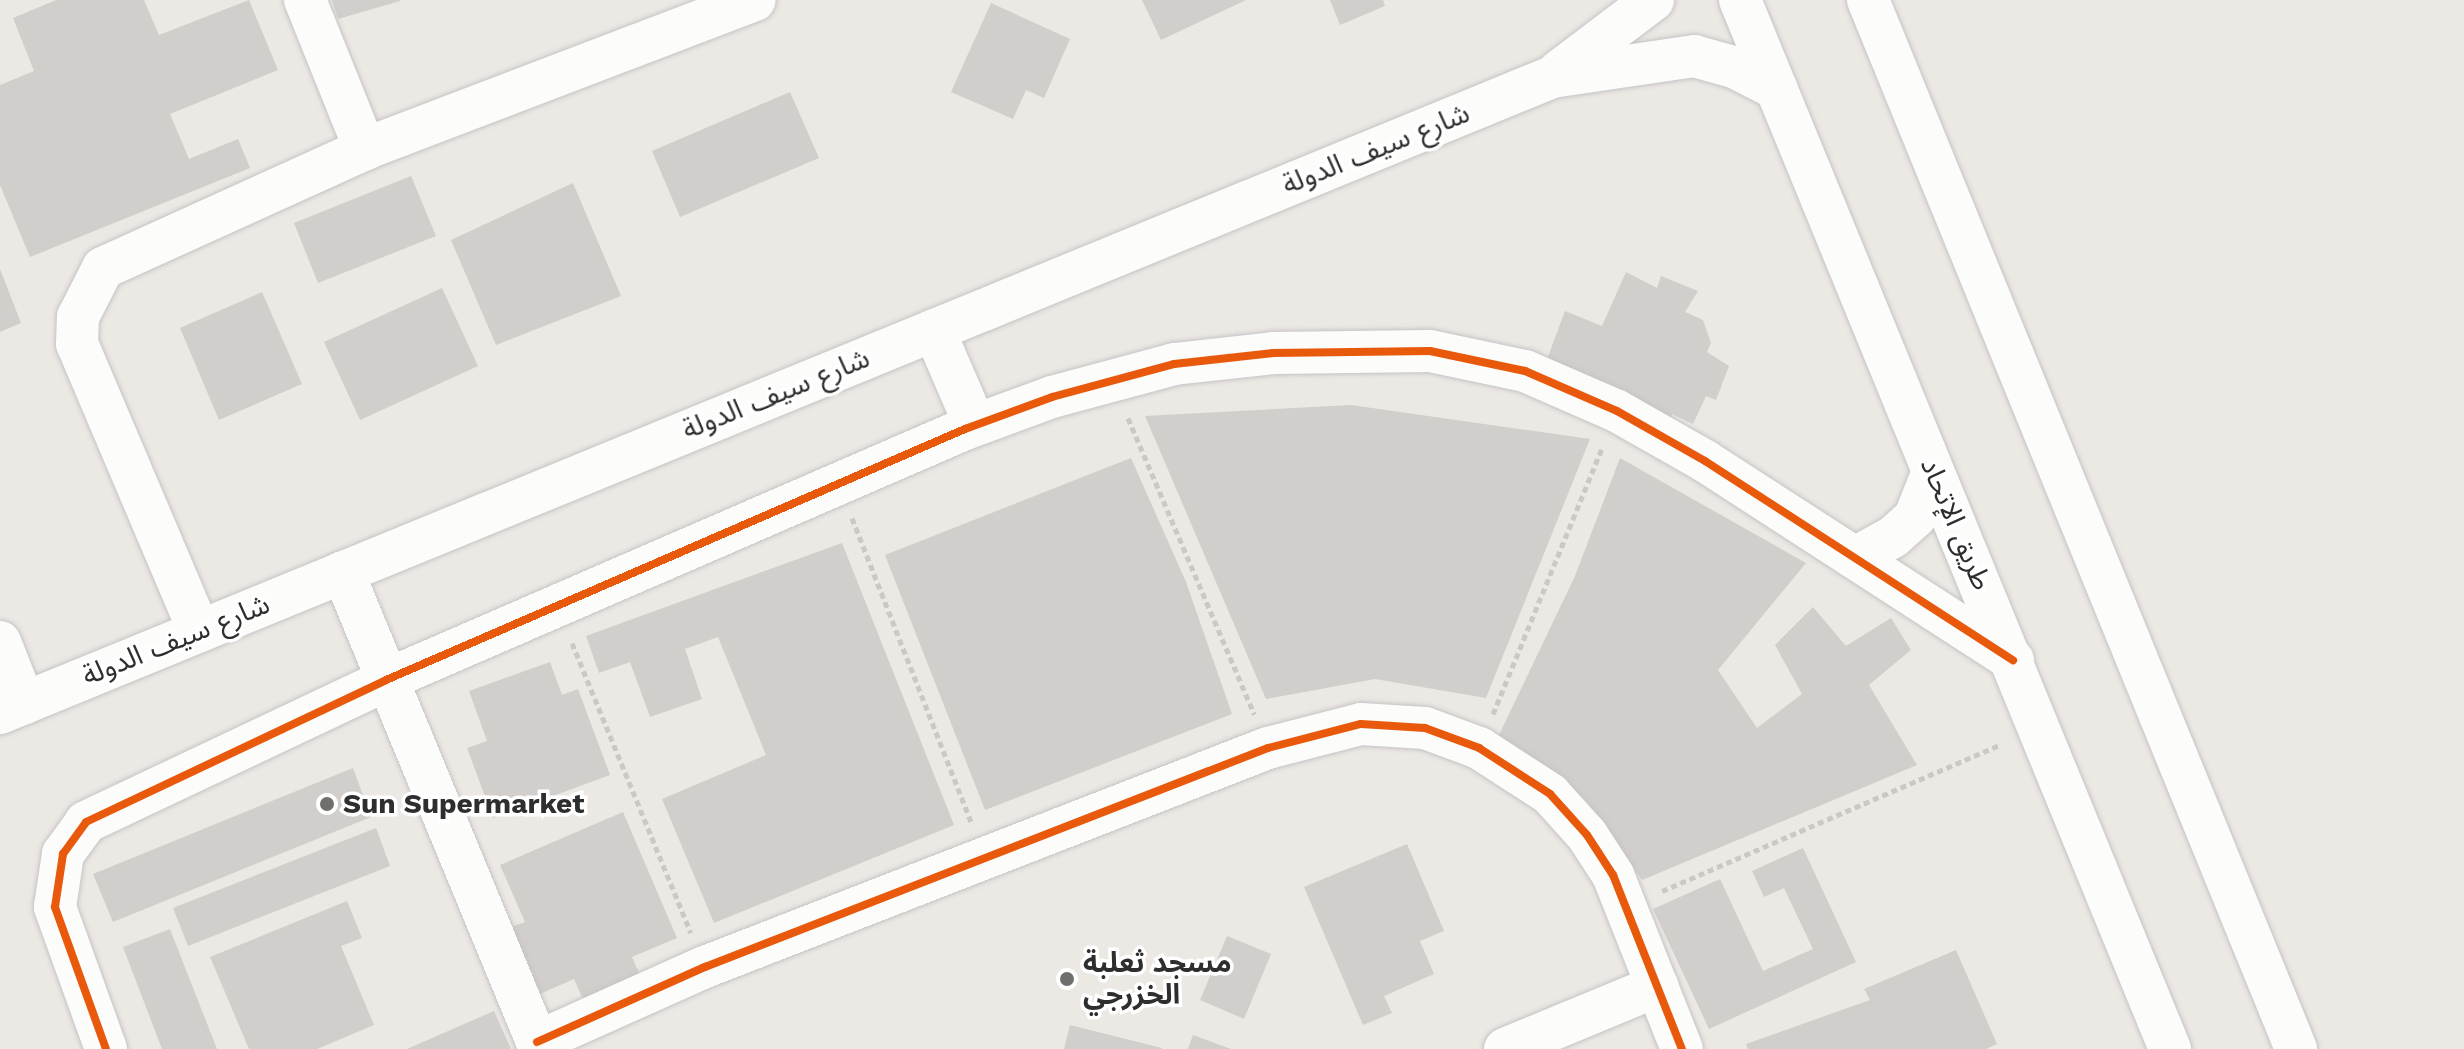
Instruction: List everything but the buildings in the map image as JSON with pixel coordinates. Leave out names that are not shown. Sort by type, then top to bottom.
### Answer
[{"type":"street","points":[[305,0],[365,149]]},
{"type":"street","points":[[199,631],[77,344],[78,317],[103,268],[365,149],[755,0]]},
{"type":"street","name":"شارع سيف الدولة","points":[[1552,77],[1653,0]]},
{"type":"street","name":"طريق اﻹتحاد","points":[[1740,0],[2170,1049]]},
{"type":"street","points":[[1868,0],[2296,1049]]},
{"type":"street","name":"شارع سيف الدولة","points":[[12,708],[1552,77],[1694,56],[1734,67],[1777,89]]},
{"type":"street","points":[[934,330],[975,425]]},
{"type":"street","points":[[106,1049],[55,907],[63,854],[86,822],[386,680],[975,425],[1174,364],[1273,353],[1430,351],[1525,371],[1617,411],[2013,660]]},
{"type":"street","points":[[1855,558],[1893,537],[1915,517],[1933,471]]},
{"type":"street","points":[[343,572],[539,1045],[705,967],[1268,748],[1361,724],[1425,728],[1479,748],[1550,794],[1587,835],[1628,906],[1682,1049]]},
{"type":"street","points":[[0,642],[12,708]]},
{"type":"street","points":[[1505,1049],[1657,986]]},
{"type":"path","points":[[1113,382],[1268,748]]},
{"type":"path","points":[[1479,748],[1617,411]]},
{"type":"path","points":[[839,486],[986,860]]},
{"type":"path","points":[[556,605],[705,967]]},
{"type":"path","points":[[1628,906],[2040,727]]},
{"type":"cycle path","points":[[106,1049],[55,907],[63,854],[86,822],[386,680],[965,429],[1052,397],[1174,364],[1273,353],[1430,351],[1525,371],[1617,411],[1705,461],[2013,660]]},
{"type":"cycle path","points":[[537,1042],[705,967],[1268,748],[1361,724],[1425,728],[1479,748],[1550,794],[1587,835],[1613,875],[1682,1049]]},
{"type":"place","name":"Sun Supermarket","points":[[327,804]]},
{"type":"place","name":"مسجد ثعلبة الخزرجي","points":[[1067,979]]}]
